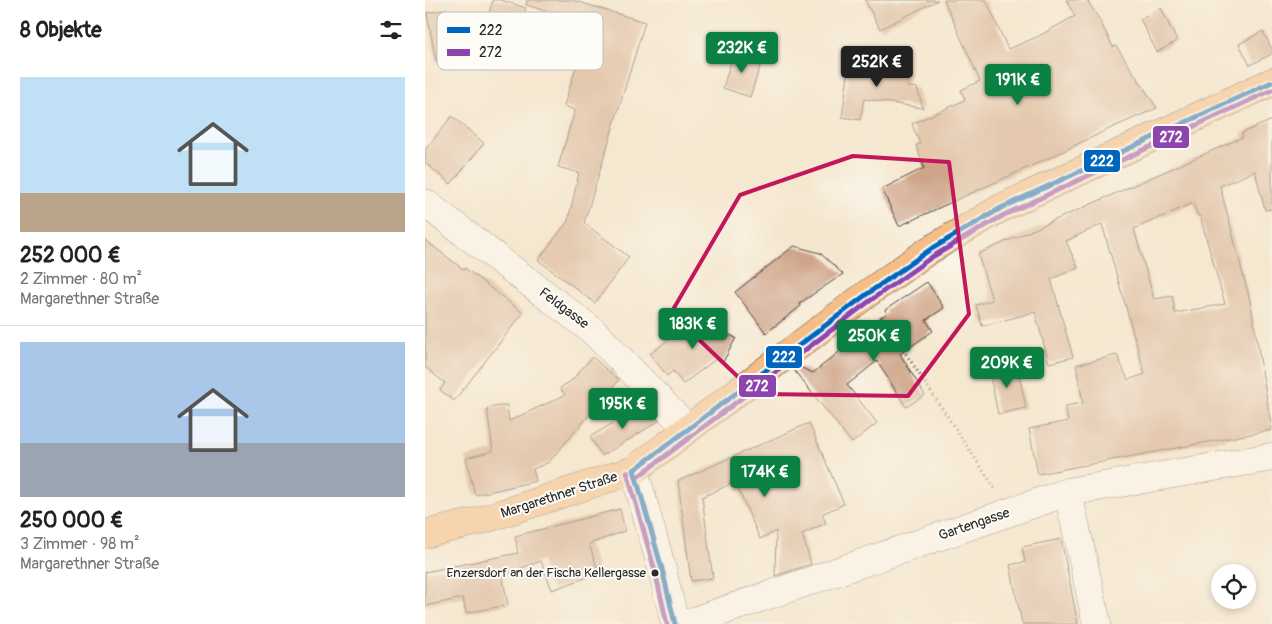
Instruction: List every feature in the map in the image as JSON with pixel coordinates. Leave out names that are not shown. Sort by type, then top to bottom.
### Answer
[{"type":"main road","name":"Margarethner Straße","points":[[425,534],[479,521],[634,470],[867,294],[928,251],[1001,208],[1272,82]]},
{"type":"street","name":"Feldgasse","points":[[425,203],[593,331],[688,429]]},
{"type":"street","name":"Gartengasse","points":[[685,624],[1068,492],[1272,458]]},
{"type":"street","points":[[634,470],[662,568],[675,624]]},
{"type":"street","points":[[1068,492],[1097,624]]},
{"type":"path","points":[[867,294],[1010,512]]},
{"type":"highlighted area","points":[[853,156],[949,162],[969,314],[908,396],[756,394],[671,313],[740,195]]},
{"type":"building","points":[[493,0],[501,0],[526,8],[525,12],[489,12]]},
{"type":"building","points":[[527,0],[572,0],[645,22],[584,223],[629,257],[595,303],[538,260],[568,221],[579,173],[558,167],[575,110],[564,106],[575,70],[603,70],[603,12],[549,12],[526,5]]},
{"type":"building","points":[[865,0],[938,0],[880,29]]},
{"type":"building","points":[[944,0],[986,0],[1008,49],[1037,37],[1075,16],[1066,0],[1087,0],[1113,47],[1116,46],[1157,108],[899,226],[882,189],[924,168],[916,145],[920,144],[912,124],[965,100],[961,90],[980,81]]},
{"type":"building","points":[[1161,8],[1177,41],[1157,52],[1140,19]]},
{"type":"building","points":[[447,9],[448,12],[437,12],[437,61],[436,61],[427,13]]},
{"type":"building","points":[[1263,31],[1272,49],[1272,54],[1250,65],[1239,44]]},
{"type":"building","points":[[734,51],[762,60],[750,97],[723,88]]},
{"type":"building","points":[[850,62],[910,71],[907,87],[917,88],[923,108],[864,99],[860,120],[842,117]]},
{"type":"building","points":[[452,116],[484,143],[451,184],[425,163],[425,150]]},
{"type":"building","points":[[1272,120],[1272,209],[1265,210],[1255,171],[1220,186],[1251,305],[1272,430],[1038,474],[1029,429],[1068,421],[1065,406],[1083,403],[1076,365],[1117,355],[1128,380],[1145,374],[1102,224],[1066,241],[1078,268],[1051,279],[1073,357],[1049,363],[1035,312],[982,326],[976,305],[992,300],[978,254],[1243,137],[1242,133]],"holes":[[[1193,203],[1198,216],[1200,216],[1225,304],[1175,313],[1172,296],[1154,299],[1134,229]]]},
{"type":"building","points":[[425,240],[523,313],[454,401],[440,390],[445,383],[425,367]]},
{"type":"building","points":[[794,246],[820,253],[843,274],[800,303],[801,306],[766,333],[735,292]]},
{"type":"building","points":[[927,282],[944,308],[926,320],[933,331],[900,354],[925,395],[906,407],[877,361],[847,385],[877,423],[852,443],[793,369],[797,366],[813,373],[887,313],[885,310]]},
{"type":"building","points":[[695,319],[736,338],[723,362],[716,359],[683,384],[673,371],[667,376],[650,354]]},
{"type":"building","points":[[592,357],[619,380],[549,462],[533,469],[536,481],[475,495],[466,458],[493,451],[487,408],[507,405],[509,421],[565,395],[560,388],[571,381]]},
{"type":"building","points":[[1017,365],[1026,408],[998,414],[989,371]]},
{"type":"building","points":[[643,405],[659,421],[602,456],[590,437]]},
{"type":"building","points":[[809,423],[844,504],[822,514],[826,523],[802,534],[811,564],[775,576],[776,531],[760,539],[735,482],[702,497],[713,578],[691,581],[678,481]]},
{"type":"building","points":[[620,509],[625,531],[589,544],[599,573],[552,590],[541,561],[502,575],[508,605],[466,613],[463,598],[425,606],[425,572],[518,553],[515,536]]},
{"type":"building","points":[[1061,539],[1078,624],[1022,624],[1010,565],[1025,562],[1022,547]]},
{"type":"transit line","name":"222","points":[[634,470],[867,294],[928,251],[1001,208],[1272,82]]},
{"type":"transit line","name":"272","points":[[639,476],[871,300],[932,257],[1004,215],[1272,90]]},
{"type":"transit line","name":"222","points":[[634,470],[662,569],[675,624]]},
{"type":"transit line","name":"272","points":[[627,472],[655,571],[667,624]]},
{"type":"place","name":"Enzersdorf an der Fischa Kellergasse","points":[[655,573]]}]
